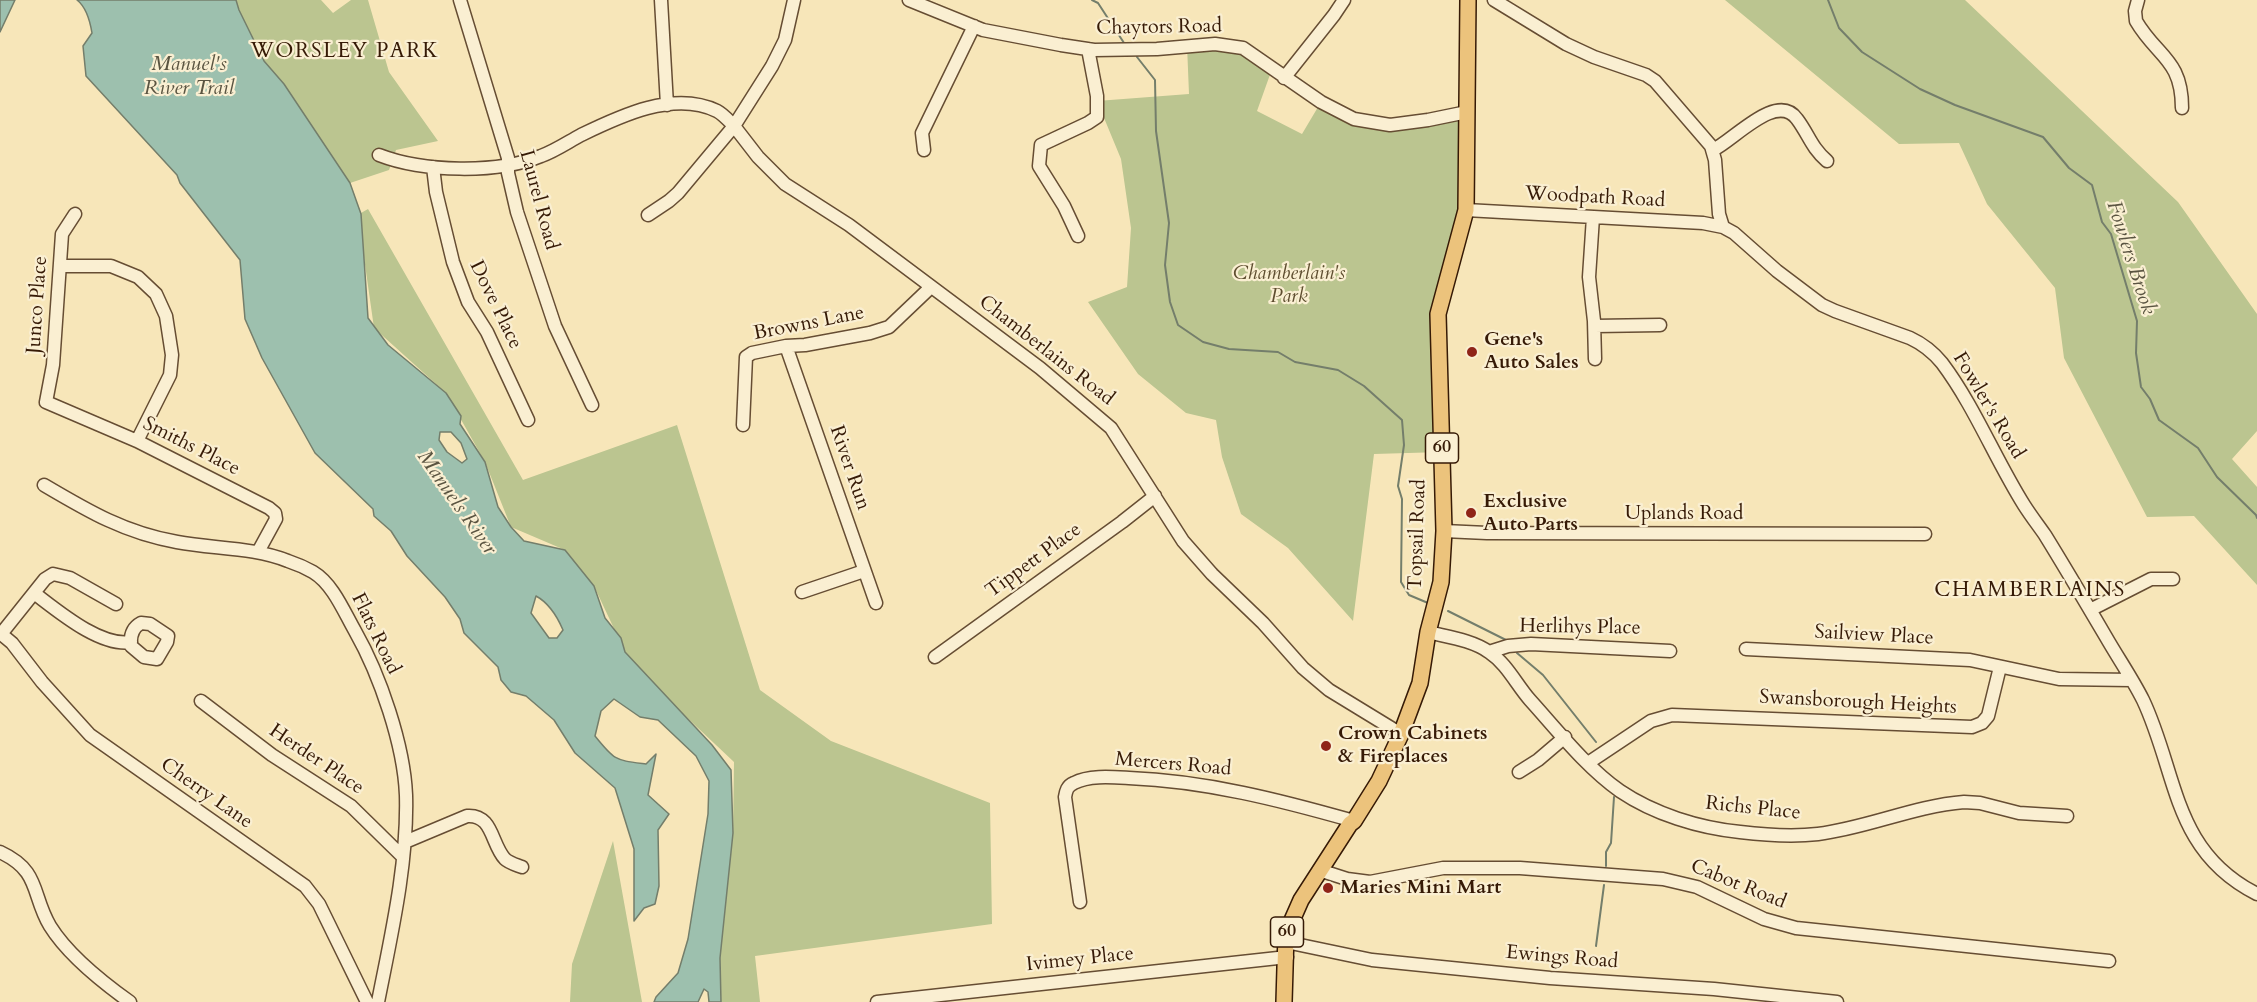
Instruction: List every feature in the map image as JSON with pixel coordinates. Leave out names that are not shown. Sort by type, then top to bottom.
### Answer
[{"type":"main road","name":"Topsail Road","points":[[1284,1002],[1286,934],[1301,900],[1319,870],[1379,781],[1401,734],[1420,683],[1428,632],[1441,582],[1444,531],[1438,314],[1466,210],[1468,0]]},
{"type":"street","name":"Laurel Road","points":[[460,0],[509,165],[508,173],[517,212],[565,352],[592,405]]},
{"type":"street","points":[[661,0],[667,105]]},
{"type":"street","points":[[648,215],[678,193],[734,126],[785,40],[794,0]]},
{"type":"street","name":"Chaytors Road","points":[[909,0],[983,30],[1088,49],[1157,49],[1215,44],[1243,48],[1321,102],[1353,119],[1390,125],[1467,112]]},
{"type":"street","points":[[1284,78],[1335,15],[1344,0]]},
{"type":"street","points":[[1494,0],[1571,47],[1651,77],[1705,137],[1713,150],[1719,214],[1723,227]]},
{"type":"street","points":[[2138,0],[2135,11],[2136,21],[2177,72],[2182,108]]},
{"type":"street","points":[[924,150],[922,133],[974,26]]},
{"type":"street","points":[[1078,236],[1064,206],[1038,166],[1041,145],[1097,117],[1097,96],[1088,49]]},
{"type":"street","name":"Chamberlains Road","points":[[379,155],[394,161],[433,168],[509,165],[540,157],[624,116],[667,105],[688,103],[717,111],[734,126],[758,157],[785,184],[849,225],[1040,368],[1111,428],[1183,541],[1212,574],[1263,624],[1303,668],[1329,690],[1401,734]]},
{"type":"street","points":[[1713,150],[1770,112],[1782,109],[1794,115],[1813,146],[1827,161]]},
{"type":"street","name":"Dove Place","points":[[433,168],[436,192],[453,262],[468,302],[487,332],[528,420]]},
{"type":"street","name":"Woodpath Road","points":[[1466,210],[1703,223],[1723,227]]},
{"type":"street","name":"Junco Place","points":[[46,402],[53,365],[62,234],[75,214]]},
{"type":"street","points":[[1593,217],[1589,277],[1595,326],[1595,359]]},
{"type":"street","name":"Fowler's Road","points":[[1723,227],[1734,233],[1777,271],[1822,304],[1835,311],[1910,338],[1936,357],[1979,422],[2021,500],[2132,680],[2150,717],[2180,809],[2189,828],[2220,867],[2257,894]]},
{"type":"street","points":[[60,266],[111,266],[138,277],[156,294],[166,316],[172,355],[170,375],[137,441]]},
{"type":"street","name":"Browns Lane","points":[[743,425],[746,357],[753,353],[786,346],[805,345],[870,333],[889,327],[931,287]]},
{"type":"street","points":[[1595,326],[1660,325]]},
{"type":"street","name":"River Run","points":[[786,346],[876,603]]},
{"type":"street","name":"Smiths Place","points":[[46,402],[137,441],[269,508],[275,513],[276,519],[258,552]]},
{"type":"street","name":"Flats Road","points":[[44,485],[101,519],[130,531],[176,542],[258,552],[286,560],[315,573],[332,591],[364,647],[395,733],[406,794],[403,857],[390,943],[378,1002]]},
{"type":"street","name":"Tippett Place","points":[[935,657],[1155,496]]},
{"type":"street","name":"Uplands Road","points":[[1444,531],[1924,534]]},
{"type":"street","points":[[802,592],[864,571]]},
{"type":"street","points":[[1,634],[48,576],[60,575],[80,583],[116,604]]},
{"type":"street","points":[[2090,610],[2151,579],[2173,579]]},
{"type":"street","points":[[34,593],[73,621],[102,638],[119,644],[131,642]]},
{"type":"street","name":"Richs Place","points":[[1428,632],[1475,645],[1489,652],[1502,663],[1524,693],[1588,763],[1621,791],[1640,802],[1685,820],[1737,832],[1796,835],[1819,834],[1970,801],[2019,813],[2067,816]]},
{"type":"street","name":"Cherry Lane","points":[[1,634],[12,643],[42,682],[90,735],[305,886],[319,904],[367,1002]]},
{"type":"street","name":"Herlihys Place","points":[[1489,652],[1508,646],[1531,644],[1670,651]]},
{"type":"street","name":"Sailview Place","points":[[1746,649],[1961,660],[1984,662],[2000,667]]},
{"type":"street","points":[[2000,667],[2059,679],[2132,680]]},
{"type":"street","name":"Swansborough Heights","points":[[1588,763],[1651,721],[1672,715],[1972,727],[1982,723],[1988,716],[2000,667]]},
{"type":"street","name":"Herder Place","points":[[201,701],[272,755],[351,806],[403,857]]},
{"type":"street","points":[[1518,772],[1538,760],[1565,737]]},
{"type":"street","name":"Mercers Road","points":[[1080,902],[1065,797],[1067,788],[1073,783],[1112,777],[1143,778],[1236,790],[1354,821]]},
{"type":"street","points":[[405,842],[467,816],[476,815],[484,820],[506,860],[522,867]]},
{"type":"street","points":[[0,852],[16,860],[27,872],[50,925],[67,946],[105,985],[130,1002]]},
{"type":"street","name":"Cabot Road","points":[[1319,870],[1347,879],[1370,882],[1443,867],[1520,868],[1663,879],[1697,887],[1764,919],[1796,928],[2109,961]]},
{"type":"street","name":"Ivimey Place","points":[[877,1002],[1286,949]]},
{"type":"street","name":"Ewings Road","points":[[1286,949],[1550,978],[1714,989],[1837,1002]]},
{"type":"green space","name":"WORSLEY PARK","points":[[236,0],[321,0],[333,13],[351,0],[368,0],[389,72],[438,141],[396,150],[389,170],[350,183],[284,84],[264,61]]},
{"type":"green space","points":[[1725,0],[1965,0],[2178,202],[2257,314],[2257,431],[2232,459],[2257,487],[2257,585],[2194,516],[2147,517],[2064,358],[2055,288],[1987,204],[1959,143],[1899,144]]},
{"type":"green space","name":"Chamberlain's Park","points":[[1187,45],[1243,48],[1272,69],[1257,111],[1302,134],[1321,102],[1390,125],[1467,112],[1466,210],[1438,314],[1442,452],[1374,454],[1353,621],[1288,548],[1241,514],[1222,457],[1216,420],[1186,413],[1138,374],[1088,302],[1127,287],[1131,228],[1121,159],[1097,101],[1189,94]]},
{"type":"green space","points":[[356,201],[361,213],[368,209],[523,480],[677,425],[760,690],[831,741],[990,803],[992,924],[755,956],[760,1002],[721,1002],[720,958],[733,833],[734,762],[681,712],[625,652],[594,586],[565,550],[511,527],[485,462],[446,393],[374,328]]},
{"type":"green space","points":[[613,841],[642,1002],[570,1002],[572,964]]},
{"type":"water","points":[[0,0],[15,0],[0,32]]},
{"type":"water","name":"Manuel's River Trail","points":[[77,0],[236,0],[264,61],[284,84],[350,183],[361,214],[368,318],[388,345],[446,393],[461,416],[460,424],[485,462],[498,507],[511,527],[524,541],[565,550],[594,586],[605,618],[621,638],[625,652],[712,745],[731,770],[733,833],[720,958],[721,1002],[709,1002],[708,992],[704,989],[698,1002],[654,1002],[678,973],[688,939],[708,814],[709,781],[696,756],[658,720],[640,717],[614,699],[601,711],[595,736],[612,755],[622,760],[646,764],[656,754],[648,795],[669,814],[658,830],[659,886],[655,904],[644,908],[634,921],[634,849],[615,788],[575,753],[554,720],[526,696],[511,692],[501,680],[498,667],[464,633],[460,619],[445,597],[407,556],[391,531],[374,516],[373,509],[315,453],[262,358],[245,319],[240,260],[180,183],[177,175],[86,76],[83,46],[92,33],[83,6]],"holes":[[[440,432],[451,432],[461,443],[467,459],[462,463],[447,452],[439,440]],[[536,596],[549,606],[561,625],[563,630],[557,638],[549,638],[531,613]]]},
{"type":"waterway","points":[[1092,0],[1098,3],[1126,46]]},
{"type":"waterway","name":"Fowlers Brook","points":[[1828,0],[1839,28],[1862,52],[1920,89],[1955,105],[2043,137],[2069,168],[2092,185],[2102,222],[2111,234],[2137,321],[2136,353],[2141,387],[2150,399],[2159,420],[2198,448],[2217,477],[2257,518]]},
{"type":"waterway","points":[[1137,57],[1155,80],[1156,131],[1169,223],[1165,265],[1170,302],[1178,325],[1203,342],[1229,349],[1278,352],[1295,362],[1338,370],[1364,386],[1402,420],[1404,445],[1398,486],[1402,499],[1401,582],[1409,595],[1428,603]]},
{"type":"waterway","points":[[1448,611],[1508,641]]},
{"type":"waterway","points":[[1517,653],[1543,675],[1596,742]]},
{"type":"waterway","points":[[1606,866],[1606,852],[1611,843],[1614,797]]},
{"type":"waterway","points":[[1596,946],[1604,885]]},
{"type":"place","name":"Gene's Auto Sales","points":[[1472,352]]},
{"type":"place","name":"Exclusive Auto Parts","points":[[1471,513]]},
{"type":"place","name":"Crown Cabinets & Fireplaces","points":[[1326,746]]},
{"type":"place","name":"Maries Mini Mart","points":[[1328,888]]},
{"type":"district","name":"WORSLEY PARK","points":[[345,52]]},
{"type":"district","name":"CHAMBERLAINS","points":[[2030,591]]},
{"type":"water label","name":"Manuels River","points":[[456,503]]}]
